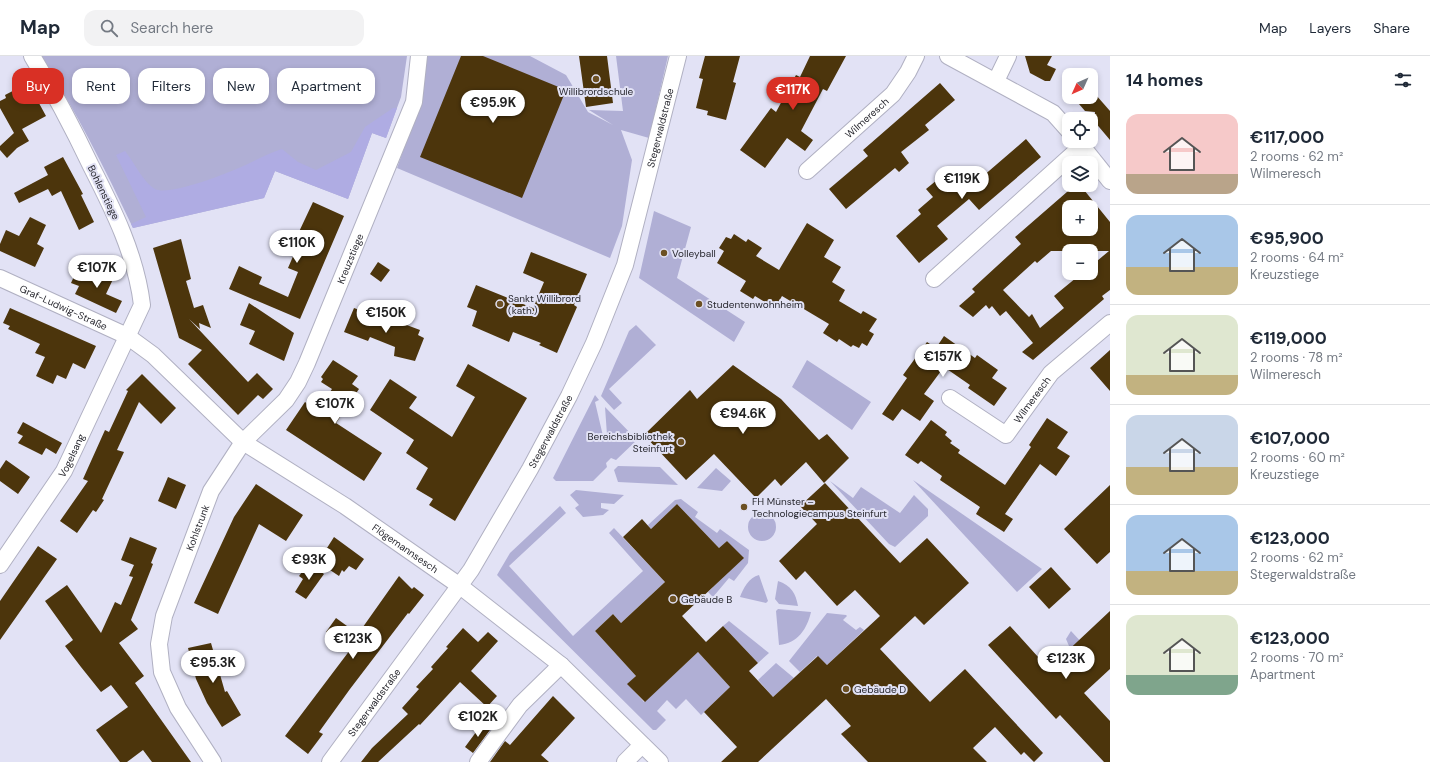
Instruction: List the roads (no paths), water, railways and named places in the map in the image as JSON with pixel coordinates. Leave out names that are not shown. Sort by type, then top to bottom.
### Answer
[{"type":"street","name":"Bohlenstiege","points":[[32,56],[57,98],[118,218],[140,286],[142,305],[127,336]]},
{"type":"street","name":"Kreuzstiege","points":[[243,442],[286,400],[298,382],[307,363],[414,102],[419,56]]},
{"type":"street","name":"Stegerwaldstraße","points":[[330,762],[460,586],[487,543],[542,448],[569,396],[613,296],[625,264],[678,56]]},
{"type":"street","name":"Wilmeresch","points":[[806,171],[893,94],[908,72],[916,56]]},
{"type":"street","points":[[948,56],[1053,113],[1062,123]]},
{"type":"street","points":[[996,81],[1008,56]]},
{"type":"street","points":[[934,278],[1076,148]]},
{"type":"street","points":[[1083,148],[1110,180]]},
{"type":"street","name":"Graf-Ludwig-Straße","points":[[0,278],[127,336]]},
{"type":"street","name":"Wilmeresch","points":[[950,398],[1006,435],[1051,373],[1110,323]]},
{"type":"street","points":[[127,336],[153,355],[243,442]]},
{"type":"street","name":"Vogelsang","points":[[0,565],[64,471],[127,336]]},
{"type":"street","name":"Flögemannsesch","points":[[243,442],[345,506],[460,586],[561,665],[660,762]]},
{"type":"street","name":"Kohlstrunk","points":[[214,762],[178,708],[162,672],[159,644],[164,616],[211,491],[243,442]]},
{"type":"street","points":[[478,762],[520,705],[561,665]]},
{"type":"street","points":[[625,762],[642,744]]},
{"type":"place","name":"Willibrordschule","points":[[596,79]]},
{"type":"place","name":"Volleyball","points":[[664,253]]},
{"type":"place","name":"Sankt Willibrord (kath.)","points":[[500,304]]},
{"type":"place","name":"Studentenwohnheim","points":[[699,304]]},
{"type":"place","name":"Bereichsbibliothek Steinfurt","points":[[681,442]]},
{"type":"place","name":"FH Münster – Technologiecampus Steinfurt","points":[[744,507]]},
{"type":"place","name":"Gebäude B","points":[[673,599]]},
{"type":"place","name":"Gebäude D","points":[[846,689]]}]
